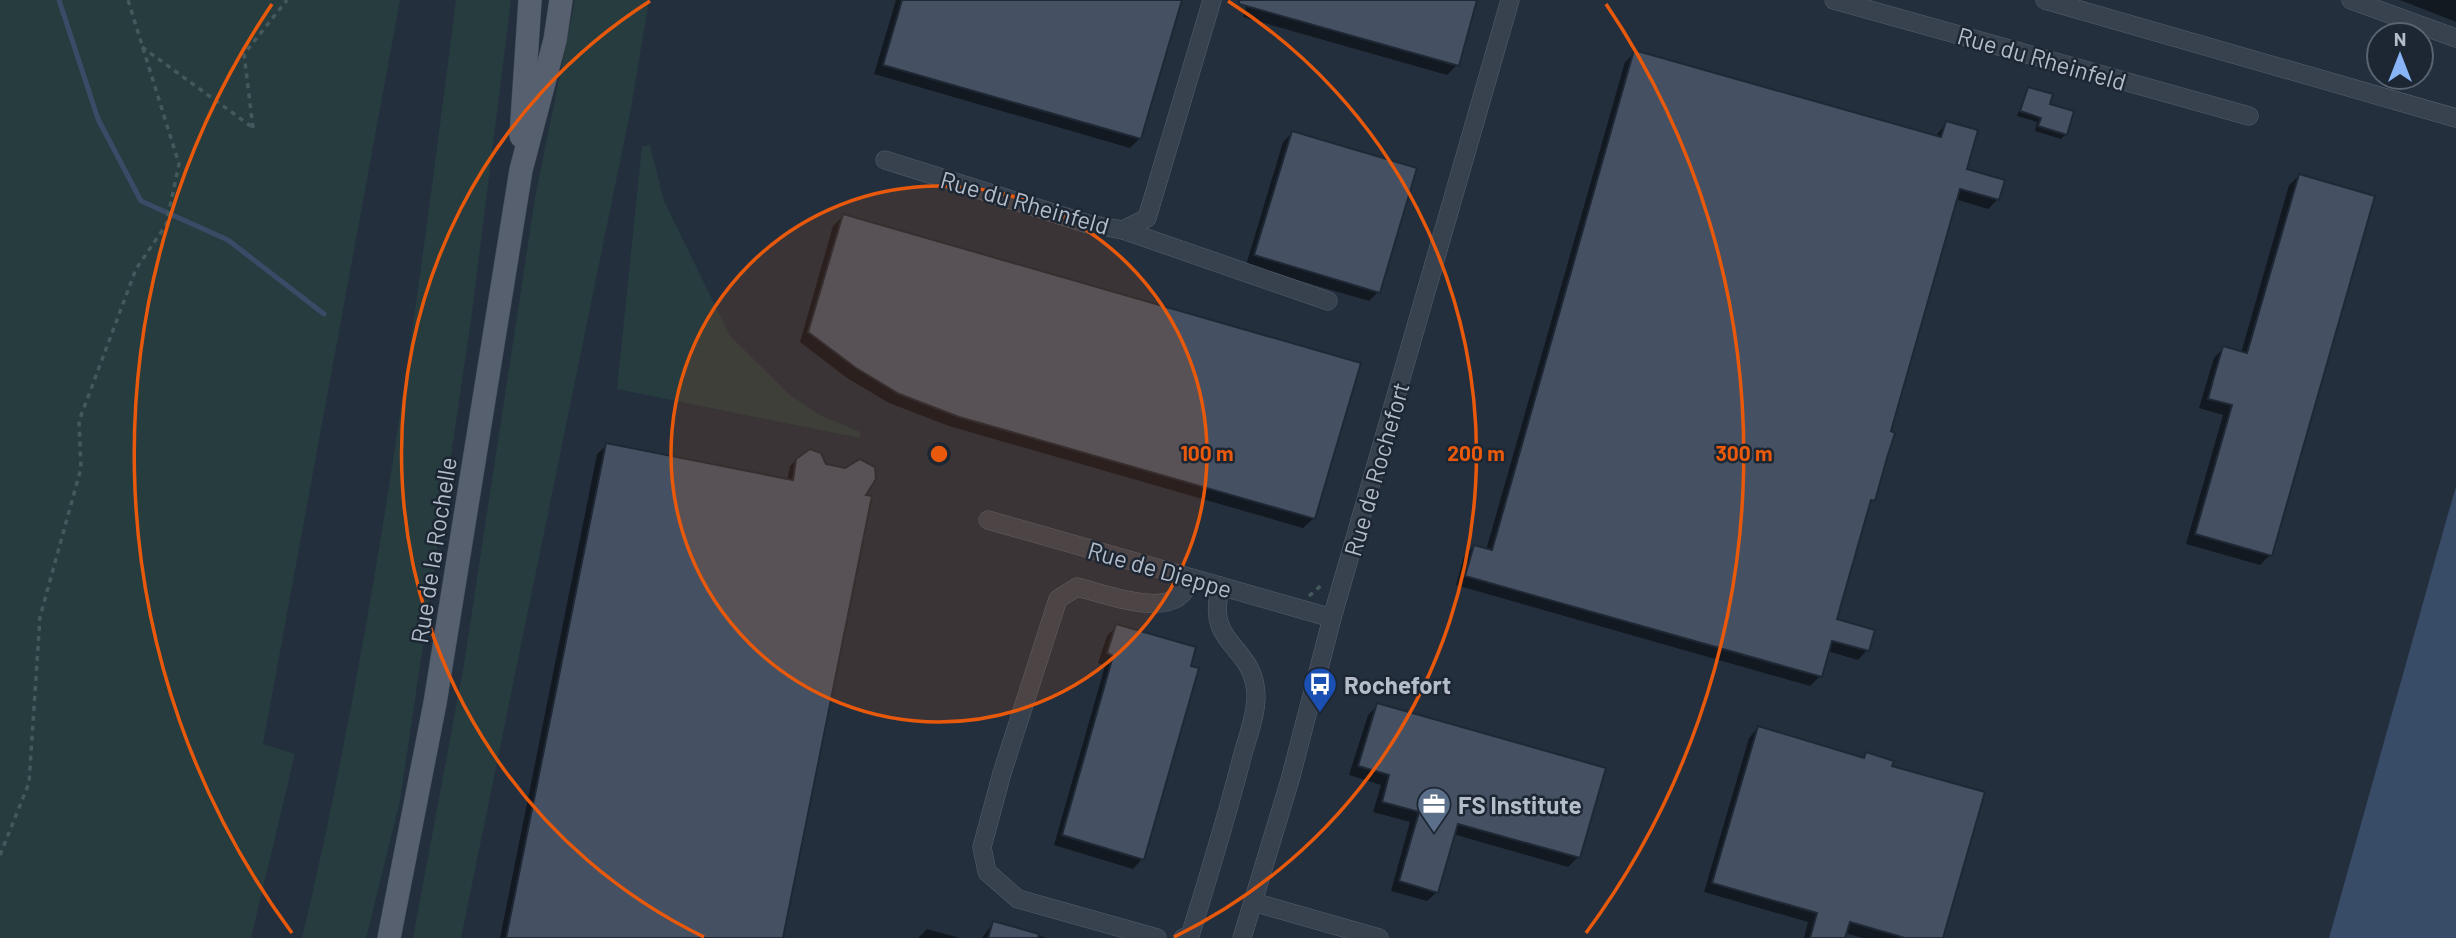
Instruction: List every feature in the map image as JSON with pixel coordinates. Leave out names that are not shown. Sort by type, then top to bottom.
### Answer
[{"type":"main road","name":"Rue de la Rochelle","points":[[521,170],[521,110],[530,0]]},
{"type":"main road","name":"Rue de la Rochelle","points":[[389,938],[435,703],[521,170],[555,40],[561,0]]},
{"type":"street","name":"Rue du Rheinfeld","points":[[885,160],[1088,223],[1123,230],[1147,218],[1212,0]]},
{"type":"street","name":"Rue de Rochefort","points":[[1242,938],[1290,780],[1332,618],[1510,0]]},
{"type":"street","name":"Rue du Rheinfeld","points":[[1834,0],[2249,116]]},
{"type":"street","points":[[2045,0],[2456,118]]},
{"type":"street","points":[[2351,0],[2456,38]]},
{"type":"street","points":[[1123,230],[1328,301]]},
{"type":"street","name":"Rue de Dieppe","points":[[988,520],[1332,618]]},
{"type":"street","points":[[1157,938],[1018,899],[987,872],[982,847],[1002,773],[1058,599],[1077,587],[1146,603],[1174,602],[1187,592],[1190,578]]},
{"type":"street","points":[[1184,938],[1190,936],[1227,817],[1256,698],[1249,666],[1217,622],[1214,609],[1221,586]]},
{"type":"street","points":[[1253,902],[1379,938]]},
{"type":"path","points":[[0,855],[29,783],[40,617],[81,468],[79,421],[135,270],[166,225],[180,164],[128,0]]},
{"type":"path","points":[[141,46],[253,128],[243,54],[287,0]]},
{"type":"green space","points":[[0,0],[400,0],[263,744],[295,754],[251,938],[0,938]]},
{"type":"green space","points":[[456,0],[511,0],[471,320],[400,801],[366,938],[302,938],[328,822],[372,589],[409,354]]},
{"type":"green space","points":[[575,0],[649,0],[631,108],[461,938],[413,938],[464,664],[535,198]]},
{"type":"green space","points":[[650,145],[664,201],[730,336],[791,396],[820,415],[860,432],[860,438],[617,389],[642,146]]},
{"type":"water","points":[[2456,487],[2456,938],[2329,938],[2446,521]]},
{"type":"building","points":[[902,0],[1182,0],[1141,139],[883,65]]},
{"type":"building","points":[[1239,0],[1477,0],[1459,66],[1239,4]]},
{"type":"building","points":[[1634,50],[1941,137],[1946,121],[1978,130],[1967,169],[2005,180],[1999,200],[1960,189],[1891,431],[1895,433],[1875,501],[1871,500],[1837,619],[1875,630],[1869,651],[1832,641],[1822,677],[1465,576],[1474,545],[1492,550]]},
{"type":"building","points":[[2028,87],[2053,94],[2050,104],[2074,111],[2067,135],[2038,126],[2041,118],[2020,111]]},
{"type":"building","points":[[1292,131],[1417,168],[1380,293],[1254,255]]},
{"type":"building","points":[[2299,174],[2375,196],[2272,556],[2195,534],[2232,405],[2208,399],[2215,373],[2223,346],[2247,353]]},
{"type":"building","points":[[843,214],[1361,363],[1315,519],[959,417],[899,394],[856,368],[808,332]]},
{"type":"building","points":[[606,443],[793,480],[796,459],[810,449],[821,453],[826,464],[845,468],[860,459],[875,467],[876,479],[866,495],[872,496],[783,938],[506,938]]},
{"type":"building","points":[[1116,624],[1196,647],[1191,666],[1199,668],[1144,860],[1062,835],[1113,656],[1107,653]]},
{"type":"building","points":[[1377,703],[1606,768],[1580,858],[1458,824],[1438,893],[1399,881],[1419,812],[1382,802],[1389,775],[1358,766]]},
{"type":"building","points":[[1758,726],[1864,758],[1866,752],[1894,761],[1892,766],[1985,792],[1943,938],[1905,938],[1850,922],[1845,938],[1810,938],[1817,913],[1712,883]]},
{"type":"building","points":[[993,921],[1039,934],[1038,938],[988,938]]},
{"type":"waterway","points":[[59,0],[98,119],[141,201],[228,240],[324,314]]},
{"type":"place","name":"Rochefort","points":[[1320,714]]},
{"type":"place","name":"FS Institute","points":[[1434,834]]}]
